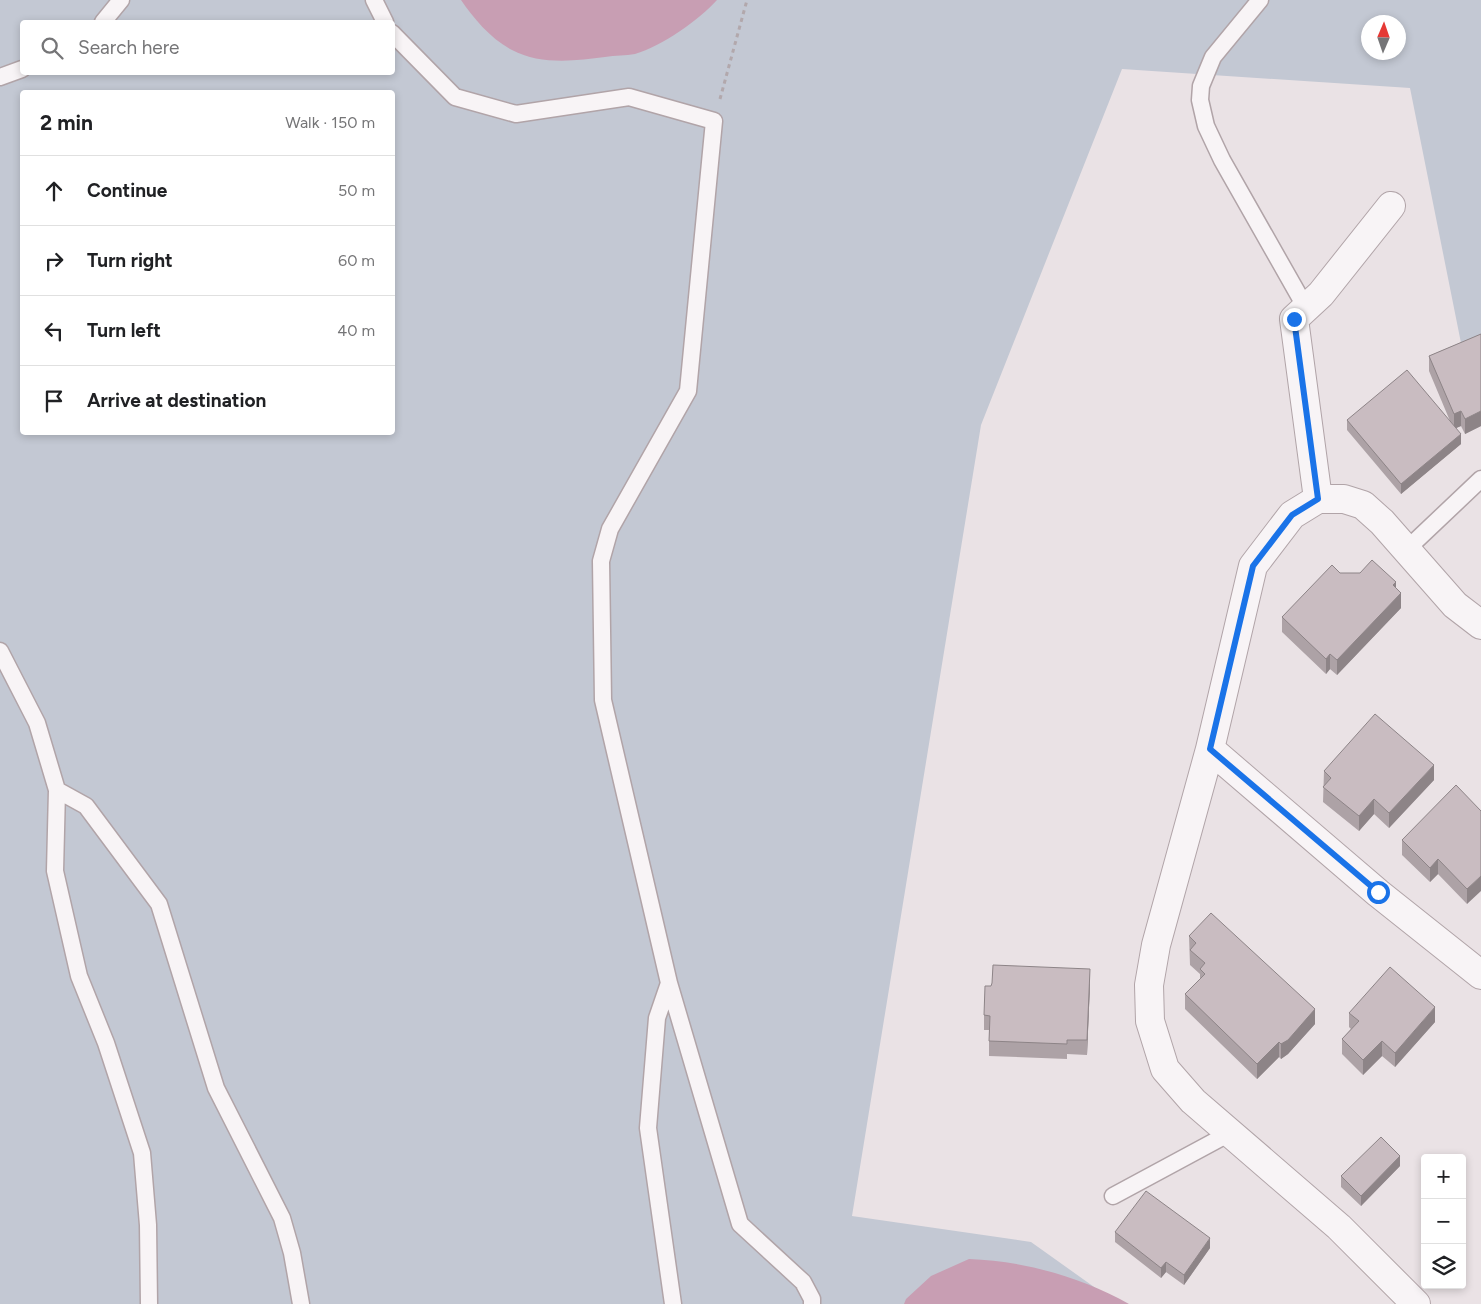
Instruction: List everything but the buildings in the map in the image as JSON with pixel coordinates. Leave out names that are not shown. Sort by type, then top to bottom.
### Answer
[{"type":"street","points":[[1318,499],[1294,319],[1321,294],[1390,206]]},
{"type":"street","points":[[1416,1304],[1339,1228],[1193,1102],[1165,1069],[1150,1021],[1149,985],[1156,946],[1210,749],[1253,566],[1292,515],[1318,499],[1344,499],[1362,505],[1382,522],[1405,551],[1455,605],[1481,625]]},
{"type":"street","points":[[1210,749],[1378,892],[1481,974]]},
{"type":"lane","points":[[106,20],[121,0]]},
{"type":"lane","points":[[374,0],[384,20]]},
{"type":"lane","points":[[1260,0],[1213,57],[1201,86],[1200,100],[1206,126],[1222,160],[1306,308]]},
{"type":"lane","points":[[395,36],[455,97],[516,114],[629,97],[714,121],[688,391],[610,529],[601,561],[603,700],[669,983],[740,1224],[803,1282],[812,1299],[812,1304]]},
{"type":"lane","points":[[0,77],[20,70]]},
{"type":"lane","points":[[1405,551],[1481,478]]},
{"type":"lane","points":[[0,651],[36,723],[57,790],[55,871],[74,957],[79,976],[106,1043],[142,1153],[148,1225],[149,1304]]},
{"type":"lane","points":[[57,790],[86,806],[159,904],[216,1088],[282,1218],[292,1253],[301,1304]]},
{"type":"lane","points":[[669,983],[657,1018],[648,1128],[673,1304]]},
{"type":"lane","points":[[1113,1196],[1230,1133]]},
{"type":"path","points":[[714,121],[747,0]]},
{"type":"shaded area","points":[[0,0],[1481,0],[1481,400],[1470,388],[1410,88],[1122,69],[981,425],[852,1216],[1031,1242],[1118,1304],[0,1304]]},
{"type":"shaded area","points":[[461,0],[717,0],[700,16],[668,39],[646,50],[632,55],[558,61],[523,55],[504,45],[484,28]]},
{"type":"shaded area","points":[[969,1259],[1010,1263],[1052,1272],[1111,1294],[1129,1304],[904,1304],[906,1299],[931,1276]]},
{"type":"route","points":[[1294,319],[1318,499],[1292,515],[1253,566],[1210,749],[1378,892]]}]
